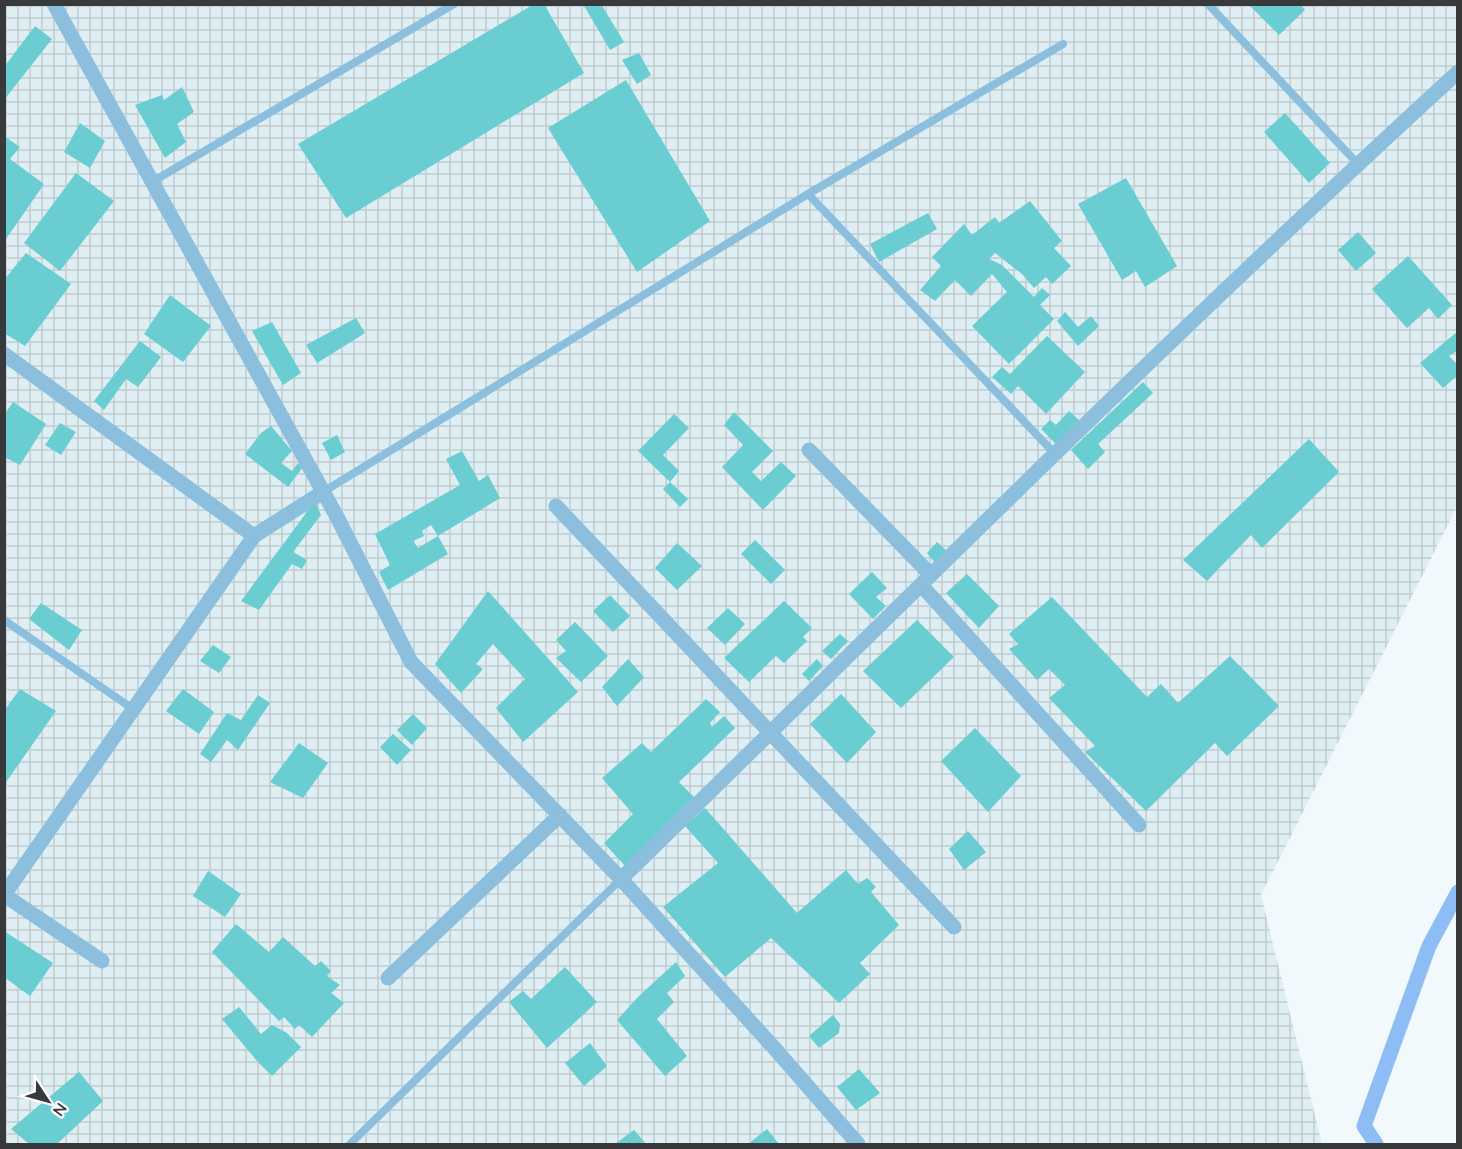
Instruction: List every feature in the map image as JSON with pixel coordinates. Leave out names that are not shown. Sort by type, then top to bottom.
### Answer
[{"type":"street","points":[[54,4],[323,492],[411,662],[621,879],[858,1144]]},
{"type":"street","points":[[621,879],[1055,454],[1358,164],[1458,72]]},
{"type":"street","points":[[4,354],[254,536]]},
{"type":"street","points":[[809,450],[926,580],[1139,825]]},
{"type":"street","points":[[102,961],[4,895],[254,536],[323,492]]},
{"type":"street","points":[[556,506],[954,927]]},
{"type":"street","points":[[388,978],[560,815]]},
{"type":"lane","points":[[152,182],[454,4]]},
{"type":"lane","points":[[1208,4],[1358,164]]},
{"type":"lane","points":[[323,492],[808,194],[1063,44]]},
{"type":"lane","points":[[808,194],[1055,454]]},
{"type":"lane","points":[[4,620],[133,709]]},
{"type":"lane","points":[[350,1144],[621,879]]},
{"type":"shaded area","points":[[5,5],[1457,5],[1457,507],[1261,895],[1322,1144],[5,1144]]},
{"type":"building","points":[[534,4],[544,4],[584,73],[346,218],[298,144]]},
{"type":"building","points":[[583,4],[601,4],[624,42],[610,50]]},
{"type":"building","points":[[1248,4],[1300,4],[1305,10],[1279,35]]},
{"type":"building","points":[[35,26],[52,39],[4,100],[4,67]]},
{"type":"building","points":[[639,53],[651,75],[637,84],[622,60]]},
{"type":"building","points":[[626,80],[710,221],[637,272],[548,128]]},
{"type":"building","points":[[182,87],[194,112],[177,124],[186,142],[165,158],[135,105],[162,95],[164,100]]},
{"type":"building","points":[[1285,113],[1330,163],[1309,183],[1264,132]]},
{"type":"building","points":[[80,123],[105,141],[90,168],[64,152]]},
{"type":"building","points":[[4,136],[20,147],[10,159],[44,184],[4,242]]},
{"type":"building","points":[[76,173],[114,201],[60,271],[24,243]]},
{"type":"building","points":[[1126,178],[1177,266],[1145,287],[1136,271],[1122,280],[1078,204]]},
{"type":"building","points":[[1030,201],[1062,241],[1054,248],[1071,266],[1052,284],[1046,277],[1034,288],[1022,274],[995,253],[989,259],[1002,265],[1034,297],[1042,288],[1050,295],[1040,305],[1054,319],[1009,364],[972,326],[1007,292],[992,274],[971,296],[955,280],[935,301],[920,290],[941,266],[932,257],[964,224],[972,235],[995,217],[999,223]]},
{"type":"building","points":[[928,213],[937,229],[879,262],[870,244]]},
{"type":"building","points":[[1358,232],[1376,253],[1356,271],[1338,250]]},
{"type":"building","points":[[26,253],[71,284],[25,346],[4,333],[4,280]]},
{"type":"building","points":[[1408,256],[1452,305],[1438,319],[1429,308],[1407,328],[1372,289]]},
{"type":"building","points":[[170,295],[211,326],[183,362],[144,334]]},
{"type":"building","points":[[1065,312],[1078,327],[1091,316],[1099,326],[1078,346],[1057,321]]},
{"type":"building","points":[[356,318],[365,333],[317,363],[306,345]]},
{"type":"building","points":[[272,322],[301,373],[283,385],[252,331]]},
{"type":"building","points":[[1458,331],[1458,350],[1449,356],[1458,365],[1458,375],[1443,388],[1420,363]]},
{"type":"building","points":[[1047,336],[1085,372],[1046,414],[1018,386],[1011,394],[992,377],[1002,367],[1010,374]]},
{"type":"building","points":[[140,341],[161,357],[138,387],[126,379],[104,410],[94,401]]},
{"type":"building","points":[[1143,382],[1153,393],[1098,444],[1105,452],[1088,469],[1071,450]]},
{"type":"building","points":[[13,402],[46,424],[20,465],[4,457],[4,415]]},
{"type":"building","points":[[1069,411],[1079,420],[1056,444],[1041,429],[1050,420],[1056,425]]},
{"type":"building","points":[[734,412],[773,451],[752,472],[761,481],[781,462],[796,476],[763,510],[722,467],[743,445],[724,425]]},
{"type":"building","points":[[674,414],[689,428],[663,455],[679,471],[670,482],[638,451]]},
{"type":"building","points":[[60,423],[76,432],[61,455],[45,445]]},
{"type":"building","points":[[271,426],[292,451],[281,463],[292,471],[298,463],[303,467],[288,487],[245,454],[261,433]]},
{"type":"building","points":[[337,435],[345,452],[331,460],[322,443]]},
{"type":"building","points":[[1309,439],[1339,472],[1262,548],[1251,535],[1207,581],[1183,560]]},
{"type":"building","points":[[462,451],[479,481],[488,475],[500,498],[438,536],[448,554],[388,590],[379,572],[390,565],[375,534],[460,485],[446,459]],"holes":[[[431,525],[438,536],[418,548],[413,541],[424,536],[422,531]]]},
{"type":"building","points":[[670,482],[688,499],[680,507],[663,489]]},
{"type":"building","points":[[315,501],[321,515],[293,552],[307,560],[302,569],[292,564],[259,610],[241,601]]},
{"type":"building","points":[[755,540],[785,570],[771,584],[741,554]]},
{"type":"building","points":[[937,542],[946,550],[935,563],[927,553]]},
{"type":"building","points":[[677,543],[702,566],[677,590],[655,568]]},
{"type":"building","points":[[872,572],[887,588],[876,597],[886,606],[873,619],[849,594]]},
{"type":"building","points":[[967,574],[999,606],[979,628],[946,593]]},
{"type":"building","points":[[488,591],[578,692],[523,742],[496,708],[525,679],[493,644],[476,664],[483,669],[461,693],[435,664]]},
{"type":"building","points":[[610,595],[630,616],[613,632],[593,611]]},
{"type":"building","points":[[1052,597],[1147,697],[1161,684],[1178,703],[1230,656],[1279,706],[1227,756],[1215,743],[1146,811],[1085,752],[1095,746],[1049,698],[1065,685],[1049,669],[1037,680],[1009,649],[1018,644],[1009,634]]},
{"type":"building","points":[[784,601],[812,628],[803,637],[807,641],[784,663],[776,656],[749,682],[724,658]]},
{"type":"building","points":[[41,603],[82,630],[69,650],[29,619]]},
{"type":"building","points":[[728,608],[745,624],[725,645],[707,628]]},
{"type":"building","points":[[917,620],[954,657],[901,708],[863,671]]},
{"type":"building","points":[[575,622],[608,656],[581,682],[556,658],[566,651],[556,640]]},
{"type":"building","points":[[840,634],[848,641],[831,659],[822,651]]},
{"type":"building","points":[[213,645],[231,657],[219,673],[200,661]]},
{"type":"building","points":[[628,659],[644,677],[617,706],[602,687]]},
{"type":"building","points":[[817,659],[823,666],[809,681],[802,674]]},
{"type":"building","points":[[20,689],[56,711],[4,785],[4,711]]},
{"type":"building","points":[[183,689],[214,712],[199,734],[166,711]]},
{"type":"building","points":[[841,694],[876,732],[847,763],[810,724]]},
{"type":"building","points":[[258,695],[270,703],[238,750],[227,740],[211,762],[200,754],[227,713],[241,720]]},
{"type":"building","points":[[706,699],[720,712],[710,723],[712,727],[724,716],[735,728],[679,782],[694,797],[625,866],[604,843],[633,814],[602,778],[642,743],[651,752]]},
{"type":"building","points":[[413,714],[427,728],[412,745],[397,730]]},
{"type":"building","points":[[975,728],[1021,776],[988,812],[941,761]]},
{"type":"building","points":[[393,734],[411,750],[397,765],[380,747]]},
{"type":"building","points":[[299,743],[328,763],[303,798],[270,782]]},
{"type":"building","points":[[705,808],[797,913],[846,870],[858,884],[867,878],[876,887],[871,892],[899,925],[860,963],[870,974],[839,1003],[771,938],[725,977],[663,907],[718,863],[685,826]]},
{"type":"building","points":[[968,831],[986,852],[964,870],[949,849]]},
{"type":"building","points":[[208,871],[241,894],[225,917],[193,896]]},
{"type":"building","points":[[236,924],[269,952],[283,937],[315,966],[321,961],[331,971],[327,976],[340,985],[331,993],[344,1003],[312,1037],[299,1025],[295,1029],[284,1017],[279,1021],[212,952]]},
{"type":"building","points":[[4,931],[53,963],[30,996],[4,977]]},
{"type":"building","points":[[676,962],[685,976],[667,993],[674,1002],[657,1019],[687,1056],[665,1076],[617,1020]]},
{"type":"building","points":[[565,967],[597,1002],[547,1048],[509,1002],[523,991],[531,999]]},
{"type":"building","points":[[239,1007],[261,1034],[272,1025],[287,1033],[301,1047],[272,1076],[222,1019]]},
{"type":"building","points":[[833,1015],[840,1024],[839,1033],[819,1048],[809,1036]]},
{"type":"building","points":[[590,1043],[607,1066],[584,1086],[565,1063]]},
{"type":"building","points":[[859,1069],[880,1093],[856,1110],[837,1087]]},
{"type":"building","points":[[79,1072],[103,1101],[57,1144],[29,1144],[11,1129]]},
{"type":"building","points":[[767,1129],[779,1144],[748,1144]]},
{"type":"building","points":[[634,1130],[646,1144],[615,1144]]},
{"type":"waterway","points":[[1376,1144],[1364,1126],[1429,946],[1458,892]]}]
